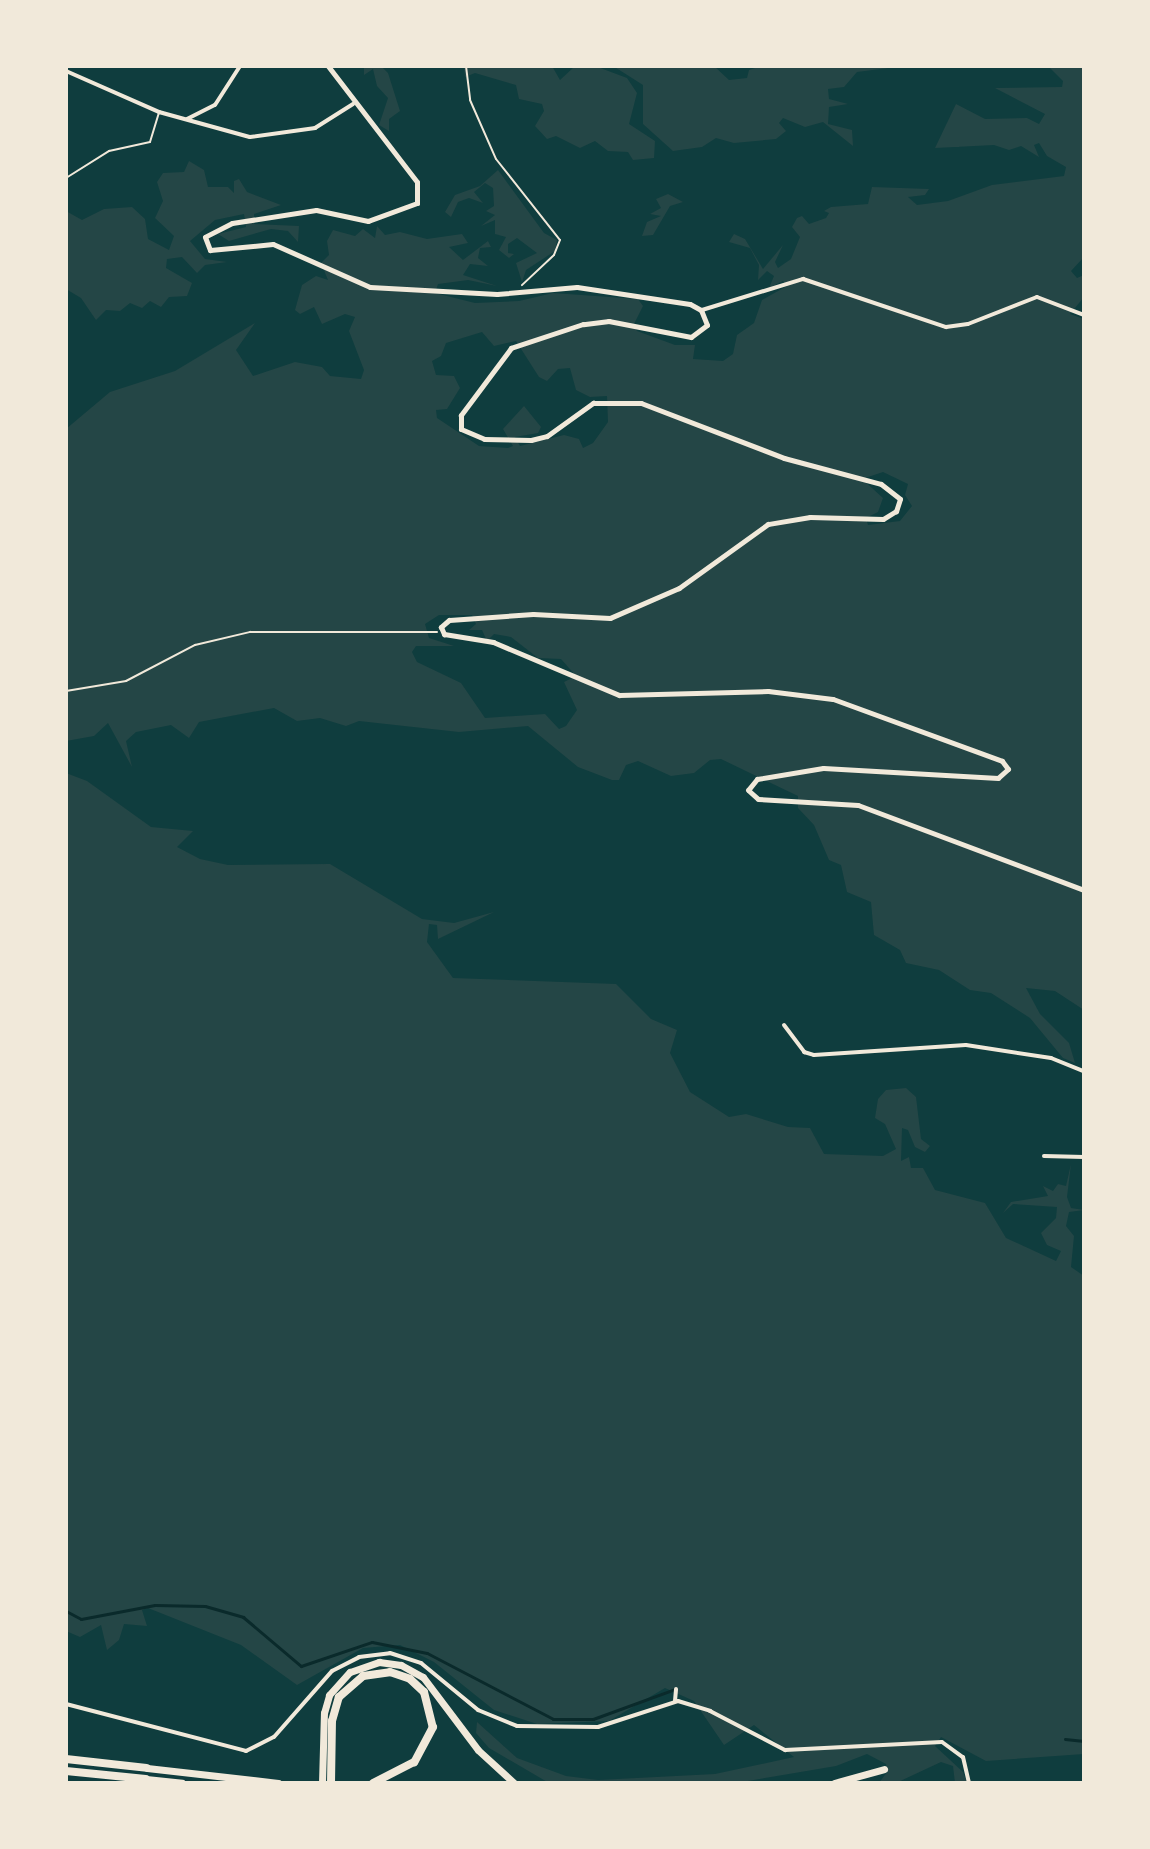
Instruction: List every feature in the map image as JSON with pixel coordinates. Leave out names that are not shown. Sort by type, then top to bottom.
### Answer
[{"type":"highway","points":[[331,1783],[324,1713],[333,1689],[357,1668],[394,1663],[430,1684],[478,1750],[514,1783]]},
{"type":"highway","points":[[322,1783],[333,1713],[346,1688],[378,1672],[410,1679],[430,1705],[430,1738],[410,1766],[373,1783]]},
{"type":"highway","points":[[66,1759],[278,1783]]},
{"type":"highway","points":[[834,1783],[884,1769]]},
{"type":"highway","points":[[66,1771],[182,1783]]},
{"type":"street","points":[[187,119],[215,105],[240,66]]},
{"type":"street","points":[[328,66],[353,104],[417,182],[420,195],[414,206],[368,221],[316,210],[232,223],[208,234],[207,247],[273,244],[364,287],[518,292],[590,288],[664,297],[701,310],[803,279],[946,327],[968,324],[1037,297],[1084,315]]},
{"type":"street","points":[[66,71],[159,112],[244,136],[276,136],[315,128],[353,104]]},
{"type":"street","points":[[701,310],[707,325],[691,337],[609,321],[517,345],[494,365],[461,415],[461,429],[484,439],[531,440],[547,436],[593,403],[641,403],[784,458],[887,487],[900,499],[896,511],[873,521],[810,517],[768,524],[679,588],[610,618],[533,614],[449,620],[441,631],[451,638],[502,645],[608,693],[816,695],[856,705],[905,729],[1002,761],[1008,769],[998,778],[823,768],[757,779],[748,790],[758,799],[858,805],[1084,890]]},
{"type":"street","points":[[784,1025],[802,1050],[814,1055],[966,1045],[1051,1058],[1084,1071]]},
{"type":"street","points":[[1044,1156],[1084,1157]]},
{"type":"street","points":[[66,1704],[223,1748],[250,1750],[278,1733],[332,1671],[359,1657],[382,1653],[421,1663],[478,1710],[517,1726],[598,1727],[675,1701],[710,1711],[785,1750],[947,1743],[966,1763],[969,1783]]},
{"type":"street","points":[[675,1701],[676,1689]]},
{"type":"lane","points":[[66,178],[109,151],[150,142],[159,112]]},
{"type":"path","points":[[466,66],[470,100],[496,159],[560,240],[554,255],[518,292]]},
{"type":"path","points":[[66,691],[126,681],[195,645],[250,632],[441,631]]},
{"type":"shaded area","points":[[364,66],[381,66],[388,73],[400,111],[389,119],[389,131],[379,125],[388,98],[377,86],[373,69],[364,75]]},
{"type":"shaded area","points":[[464,66],[552,66],[560,80],[574,67],[595,66],[627,78],[637,93],[629,124],[655,141],[654,158],[633,160],[628,152],[608,151],[595,141],[580,148],[556,136],[547,139],[535,126],[544,111],[542,104],[519,99],[516,85],[475,73],[465,77]]},
{"type":"shaded area","points":[[613,66],[714,66],[729,80],[747,78],[749,70],[761,66],[904,66],[857,72],[844,87],[828,89],[829,99],[848,104],[829,107],[828,124],[852,130],[853,146],[823,122],[805,127],[783,118],[779,123],[786,131],[776,139],[734,143],[716,138],[702,147],[673,151],[643,124],[643,85]]},
{"type":"shaded area","points":[[1048,66],[1084,66],[1084,257],[1071,271],[1077,278],[1084,275],[1084,297],[1070,314],[1084,319],[1084,1010],[1055,991],[1026,988],[1040,1014],[1069,1043],[1075,1063],[1063,1058],[1030,1018],[991,993],[970,990],[939,970],[906,963],[900,950],[874,935],[871,902],[847,892],[841,865],[829,860],[814,825],[798,808],[798,796],[721,759],[710,760],[694,773],[671,776],[638,761],[626,765],[619,780],[612,780],[578,767],[528,726],[459,732],[359,721],[346,726],[320,718],[297,721],[274,708],[199,722],[189,738],[171,725],[136,732],[126,741],[132,767],[108,723],[94,736],[66,741],[66,429],[110,392],[175,371],[255,323],[236,350],[253,376],[295,362],[322,367],[330,376],[361,379],[364,370],[349,331],[355,317],[345,314],[322,324],[314,307],[300,314],[295,310],[302,285],[316,276],[328,280],[321,263],[329,255],[327,241],[333,230],[355,236],[363,229],[375,238],[377,226],[385,235],[400,232],[427,239],[462,234],[468,243],[449,247],[463,260],[488,241],[491,247],[480,248],[478,258],[488,266],[470,264],[463,275],[497,286],[468,280],[438,284],[435,293],[475,303],[519,301],[553,293],[638,299],[643,306],[633,326],[637,331],[675,345],[695,345],[693,359],[723,361],[733,354],[737,335],[754,323],[762,300],[787,286],[783,281],[769,288],[774,276],[767,271],[758,280],[759,265],[750,248],[729,242],[734,234],[745,239],[763,269],[783,245],[775,262],[778,268],[791,259],[800,237],[792,227],[797,218],[802,216],[809,224],[826,218],[829,213],[824,211],[831,207],[868,204],[872,187],[929,189],[925,195],[908,197],[917,205],[948,201],[992,185],[1064,176],[1066,167],[1047,156],[1039,143],[1034,145],[1039,157],[1021,146],[1009,150],[994,145],[935,148],[956,104],[985,119],[1027,118],[1039,124],[1045,114],[995,88],[1062,87],[1063,81]],"holes":[[[482,332],[494,346],[516,341],[539,377],[547,381],[558,369],[570,368],[576,390],[590,397],[607,396],[608,422],[593,443],[583,448],[579,439],[564,435],[520,446],[515,437],[538,433],[541,427],[524,406],[503,429],[513,446],[508,448],[479,446],[437,418],[436,410],[447,409],[460,388],[454,376],[436,375],[432,361],[441,356],[446,343]],[[883,472],[908,484],[905,495],[912,506],[900,521],[868,525],[866,518],[878,512],[883,498],[862,479]],[[439,615],[472,615],[476,624],[469,630],[482,630],[487,641],[494,634],[511,637],[538,658],[561,659],[576,676],[564,682],[577,710],[566,726],[559,729],[545,714],[485,718],[461,683],[417,662],[412,652],[416,646],[454,646],[429,638],[425,624]]]},
{"type":"shaded area","points":[[189,161],[204,170],[208,187],[228,187],[234,193],[234,181],[239,179],[247,192],[281,205],[254,214],[254,224],[299,226],[298,242],[288,231],[271,229],[229,241],[218,234],[246,227],[244,214],[215,220],[190,241],[205,259],[227,262],[205,265],[197,273],[182,257],[167,259],[166,268],[192,283],[187,296],[169,297],[161,307],[150,301],[142,308],[130,303],[120,311],[106,310],[96,320],[81,298],[66,289],[66,211],[82,220],[104,209],[132,207],[145,219],[148,239],[169,250],[174,236],[155,218],[163,201],[157,182],[163,173],[184,172]]},
{"type":"shaded area","points":[[498,170],[544,233],[557,240],[555,251],[526,270],[522,282],[516,263],[537,253],[517,238],[508,244],[508,253],[514,254],[509,258],[499,250],[506,237],[495,234],[495,220],[481,226],[495,215],[486,211],[494,206],[493,188],[485,183],[474,192],[483,203],[469,198],[458,202],[451,217],[445,212],[455,195],[480,186]]},
{"type":"shaded area","points":[[668,194],[683,202],[670,206],[653,235],[642,236],[647,222],[661,216],[650,214],[661,208],[656,199]]},
{"type":"shaded area","points":[[66,773],[87,781],[151,827],[193,831],[177,847],[200,859],[228,865],[330,864],[422,919],[454,923],[494,912],[438,939],[437,925],[429,924],[427,942],[453,978],[616,984],[651,1019],[677,1030],[670,1053],[690,1092],[729,1117],[746,1114],[788,1127],[810,1128],[824,1154],[883,1156],[896,1149],[885,1124],[875,1118],[878,1099],[886,1090],[906,1088],[916,1097],[921,1139],[930,1146],[925,1152],[915,1147],[908,1130],[902,1128],[901,1161],[909,1157],[911,1168],[923,1168],[935,1190],[985,1203],[1006,1238],[1056,1261],[1061,1251],[1047,1245],[1041,1233],[1056,1218],[1057,1207],[1013,1204],[1003,1213],[1011,1202],[1048,1196],[1043,1186],[1053,1191],[1058,1184],[1066,1186],[1071,1164],[1067,1197],[1071,1208],[1084,1210],[1069,1212],[1066,1226],[1074,1236],[1071,1267],[1084,1276],[1084,1754],[986,1761],[941,1737],[935,1746],[963,1772],[967,1783],[955,1783],[953,1766],[941,1762],[896,1783],[879,1783],[887,1772],[886,1764],[867,1754],[836,1766],[736,1783],[549,1783],[489,1748],[476,1733],[477,1722],[517,1758],[566,1776],[598,1780],[715,1774],[794,1757],[754,1725],[724,1745],[694,1701],[665,1688],[609,1721],[537,1724],[494,1710],[434,1662],[400,1645],[363,1648],[297,1685],[241,1645],[148,1608],[142,1610],[147,1626],[124,1624],[119,1640],[107,1650],[101,1625],[80,1637],[66,1631]]},
{"type":"waterway","points":[[66,1611],[81,1619],[155,1605],[205,1606],[243,1617],[301,1666],[372,1642],[427,1653],[553,1719],[593,1719],[675,1689]]},
{"type":"waterway","points":[[1065,1739],[1084,1741]]}]
